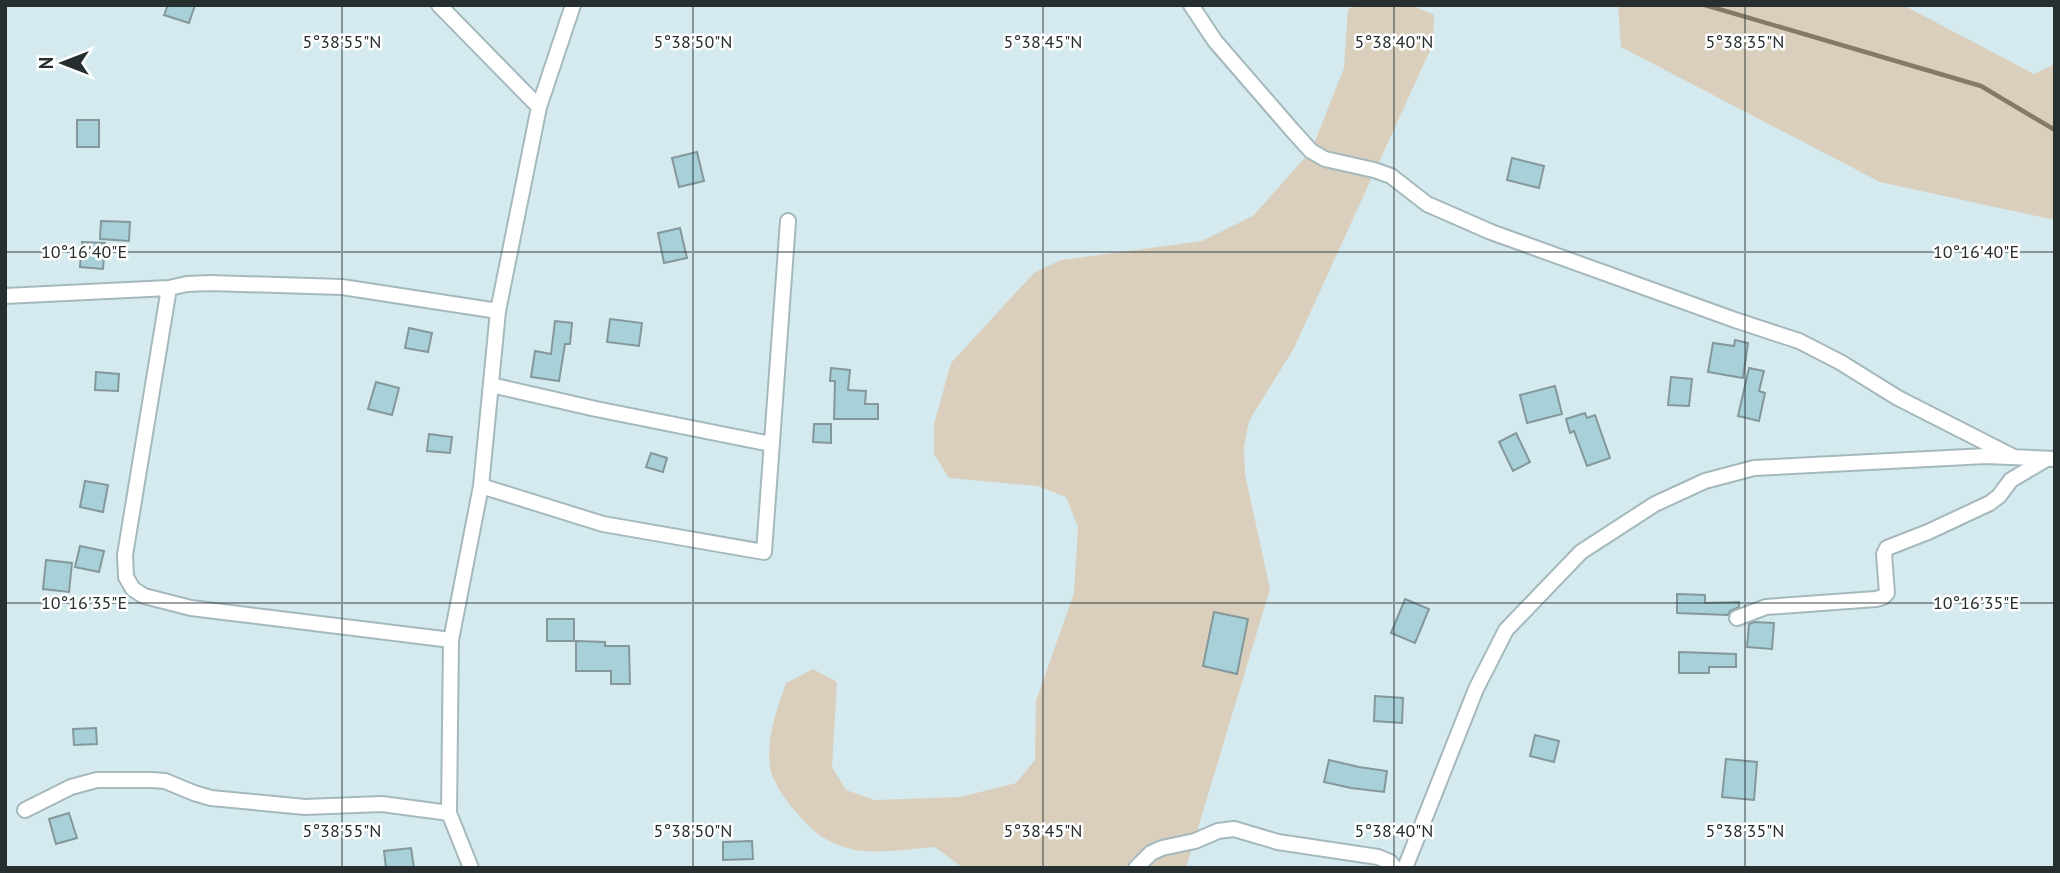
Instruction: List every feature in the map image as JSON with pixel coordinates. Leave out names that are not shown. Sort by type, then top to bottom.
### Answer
[{"type":"street","points":[[439,5],[539,107]]},
{"type":"street","points":[[471,868],[449,813],[450,640],[481,486],[498,311],[539,107],[573,5]]},
{"type":"street","points":[[1191,5],[1215,41],[1283,120],[1311,151],[1325,159],[1391,176],[1427,204],[1491,232],[1722,316],[1799,341],[1840,362],[1898,398],[2012,456]]},
{"type":"street","points":[[481,486],[603,524],[764,552],[788,221]]},
{"type":"street","points":[[5,296],[169,288],[210,283],[342,287],[498,311]]},
{"type":"street","points":[[169,288],[125,555],[126,577],[133,589],[144,596],[191,608],[450,640]]},
{"type":"street","points":[[491,386],[771,444]]},
{"type":"street","points":[[1405,868],[1476,689],[1506,630],[1581,552],[1655,504],[1704,481],[1754,468],[2012,456],[2050,460]]},
{"type":"street","points":[[1737,618],[1766,607],[1883,597],[1887,593],[1884,554],[1887,548],[1990,503],[2011,480],[2050,460]]},
{"type":"street","points":[[25,810],[71,787],[97,780],[152,780],[166,781],[211,798],[305,807],[382,804],[449,813]]},
{"type":"street","points":[[1136,868],[1151,853],[1162,848],[1195,841],[1218,831],[1234,829],[1278,842],[1378,857],[1390,862],[1395,868]]},
{"type":"shaded area","points":[[1360,5],[1411,5],[1434,15],[1433,44],[1294,348],[1249,421],[1244,447],[1245,474],[1270,589],[1186,868],[963,868],[935,847],[865,851],[847,848],[824,838],[800,817],[777,786],[772,776],[769,756],[773,724],[786,683],[813,669],[837,682],[832,767],[846,790],[875,800],[960,797],[1016,783],[1035,760],[1036,701],[1074,593],[1078,527],[1066,497],[1038,486],[949,478],[934,454],[934,424],[951,363],[1034,273],[1061,260],[1202,241],[1253,216],[1311,151],[1344,68],[1348,9]]},
{"type":"shaded area","points":[[1618,5],[1903,5],[2034,74],[2055,64],[2055,220],[1880,182],[1621,47]]},
{"type":"building","points":[[168,5],[195,5],[189,23],[164,15]]},
{"type":"building","points":[[77,120],[99,120],[99,147],[77,147]]},
{"type":"building","points":[[697,152],[704,181],[679,187],[672,158]]},
{"type":"building","points":[[1512,158],[1544,166],[1539,188],[1507,180]]},
{"type":"building","points":[[101,221],[130,222],[129,241],[100,239]]},
{"type":"building","points":[[680,228],[687,258],[664,263],[658,233]]},
{"type":"building","points":[[82,242],[105,243],[103,269],[80,267]]},
{"type":"building","points":[[610,319],[642,323],[639,346],[607,342]]},
{"type":"building","points":[[555,321],[572,323],[570,344],[565,344],[559,381],[531,377],[535,351],[551,354]]},
{"type":"building","points":[[409,328],[432,333],[428,352],[405,348]]},
{"type":"building","points":[[1735,340],[1748,343],[1743,378],[1708,372],[1713,343],[1734,346]]},
{"type":"building","points":[[831,368],[850,370],[848,390],[866,391],[865,404],[878,404],[878,419],[834,419],[835,381],[830,381]]},
{"type":"building","points":[[1749,368],[1764,371],[1759,391],[1765,393],[1759,421],[1738,416]]},
{"type":"building","points":[[96,372],[119,374],[118,391],[95,390]]},
{"type":"building","points":[[1671,377],[1692,379],[1689,406],[1668,405]]},
{"type":"building","points":[[376,382],[399,388],[392,415],[368,409]]},
{"type":"building","points":[[1555,386],[1562,414],[1527,423],[1520,395]]},
{"type":"building","points":[[1585,413],[1587,418],[1595,415],[1610,458],[1587,466],[1574,431],[1570,433],[1566,419]]},
{"type":"building","points":[[814,424],[831,424],[831,443],[813,442]]},
{"type":"building","points":[[1516,433],[1530,462],[1513,471],[1499,442]]},
{"type":"building","points":[[429,434],[452,437],[450,453],[427,451]]},
{"type":"building","points":[[651,453],[667,458],[663,472],[646,467]]},
{"type":"building","points":[[85,481],[108,485],[103,512],[80,507]]},
{"type":"building","points":[[80,546],[104,551],[99,572],[75,567]]},
{"type":"building","points":[[46,560],[72,563],[69,592],[43,589]]},
{"type":"building","points":[[1677,594],[1705,595],[1705,603],[1739,602],[1739,607],[1728,615],[1677,613]]},
{"type":"building","points":[[1405,599],[1429,609],[1415,643],[1391,633]]},
{"type":"building","points":[[1214,612],[1248,619],[1237,674],[1203,666]]},
{"type":"building","points":[[547,619],[574,619],[574,641],[547,641]]},
{"type":"building","points":[[1774,623],[1772,649],[1747,647],[1749,624]]},
{"type":"building","points":[[576,641],[605,642],[605,646],[629,646],[630,684],[611,684],[611,671],[576,671]]},
{"type":"building","points":[[1679,652],[1736,654],[1736,667],[1709,667],[1709,673],[1679,673]]},
{"type":"building","points":[[1375,696],[1403,698],[1402,723],[1374,721]]},
{"type":"building","points":[[96,728],[97,744],[74,745],[73,729]]},
{"type":"building","points":[[1535,735],[1559,741],[1554,762],[1530,756]]},
{"type":"building","points":[[1726,759],[1757,762],[1754,800],[1722,797]]},
{"type":"building","points":[[1329,760],[1387,771],[1384,792],[1324,782]]},
{"type":"building","points":[[69,813],[77,838],[56,844],[49,819]]},
{"type":"building","points":[[752,841],[753,859],[723,860],[723,842]]},
{"type":"building","points":[[411,848],[414,868],[386,868],[384,851]]},
{"type":"waterway","points":[[1705,5],[1981,86],[2055,130]]}]
